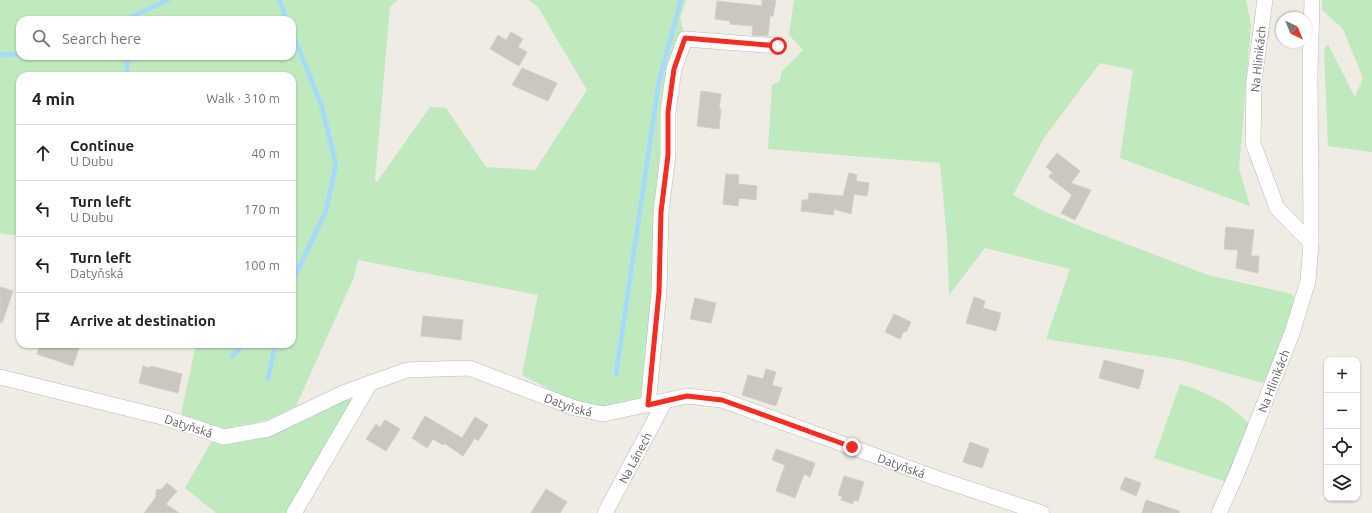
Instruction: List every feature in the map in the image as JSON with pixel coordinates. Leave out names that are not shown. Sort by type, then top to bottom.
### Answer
[{"type":"street","name":"Na Hlinikách","points":[[1265,0],[1254,81],[1253,143],[1277,208],[1311,243]]},
{"type":"street","name":"Na Hlinikách","points":[[1219,513],[1237,473],[1292,333],[1308,281],[1311,243],[1310,71],[1312,0]]},
{"type":"street","points":[[648,405],[659,292],[661,212],[668,155],[668,112],[674,69],[685,38],[778,46]]},
{"type":"street","name":"Datyňská","points":[[0,377],[166,418],[224,438],[268,429],[343,393],[407,370],[470,368],[576,408],[603,414],[687,396],[722,400],[939,479],[1042,513]]},
{"type":"street","points":[[294,513],[370,383]]},
{"type":"street","name":"Na Lánech","points":[[605,513],[665,401]]},
{"type":"green space","points":[[0,0],[398,0],[390,7],[375,179],[377,182],[430,107],[446,108],[486,167],[535,170],[587,90],[538,7],[529,0],[686,0],[680,18],[685,39],[674,69],[648,405],[586,408],[522,375],[538,295],[358,260],[354,277],[296,406],[265,421],[222,430],[180,419],[195,348],[296,348],[296,72],[16,72],[16,235],[0,233]]},
{"type":"green space","points":[[794,0],[1246,0],[1251,25],[1239,169],[1250,206],[1120,158],[1133,70],[1100,63],[1044,138],[1013,195],[1039,209],[1087,229],[1208,275],[1292,294],[1300,308],[1263,383],[1180,360],[1046,339],[1070,269],[985,248],[949,295],[947,239],[940,163],[768,149],[772,85],[780,81],[782,71],[803,50],[789,35]]},
{"type":"green space","points":[[1322,0],[1372,0],[1372,152],[1328,146],[1324,50],[1328,44],[1355,97],[1363,78],[1343,29],[1322,10]]},
{"type":"green space","points":[[1180,384],[1210,395],[1219,400],[1244,418],[1251,426],[1227,482],[1154,458]]},
{"type":"green space","points":[[336,400],[354,400],[286,513],[216,513],[185,488],[213,439],[242,442],[274,434]]},
{"type":"building","points":[[762,0],[776,0],[773,16],[770,16],[768,36],[752,35],[753,26],[730,24],[730,21],[715,19],[717,1],[762,6]]},
{"type":"building","points":[[511,32],[523,39],[518,47],[527,52],[519,66],[490,49],[498,35],[506,40]]},
{"type":"building","points":[[522,68],[557,83],[548,101],[512,85]]},
{"type":"building","points":[[701,91],[721,94],[719,129],[697,126]]},
{"type":"building","points":[[1057,153],[1080,171],[1071,183],[1091,190],[1075,220],[1061,213],[1072,195],[1049,177],[1050,174],[1054,174],[1046,167]]},
{"type":"building","points":[[849,173],[857,175],[856,181],[869,183],[867,196],[854,194],[851,214],[834,209],[833,215],[801,211],[802,200],[808,200],[809,193],[843,196]]},
{"type":"building","points":[[726,174],[739,175],[738,184],[757,186],[756,200],[739,198],[738,206],[723,204]]},
{"type":"building","points":[[1226,227],[1254,230],[1251,256],[1259,256],[1258,273],[1236,268],[1238,250],[1224,249]]},
{"type":"building","points":[[0,287],[13,291],[2,323],[0,322]]},
{"type":"building","points":[[974,297],[985,301],[983,308],[1001,313],[996,331],[966,323]]},
{"type":"building","points":[[695,298],[716,303],[711,323],[690,319]]},
{"type":"building","points":[[894,314],[911,322],[906,332],[904,331],[900,339],[885,332]]},
{"type":"building","points":[[423,316],[463,320],[461,340],[421,336]]},
{"type":"building","points":[[39,348],[79,348],[73,366],[37,354]]},
{"type":"building","points":[[1104,360],[1144,370],[1139,389],[1099,378]]},
{"type":"building","points":[[143,366],[150,368],[151,366],[182,374],[178,393],[139,383]]},
{"type":"building","points":[[766,369],[776,372],[772,385],[782,388],[776,406],[742,395],[748,375],[763,379]]},
{"type":"building","points":[[425,416],[462,438],[475,417],[488,425],[478,441],[475,438],[463,456],[444,443],[443,445],[433,439],[427,448],[412,438]]},
{"type":"building","points":[[385,420],[400,429],[386,451],[366,439],[376,424],[380,427]]},
{"type":"building","points":[[970,442],[989,449],[982,468],[963,462]]},
{"type":"building","points":[[776,449],[815,463],[810,477],[804,474],[795,498],[776,491],[785,465],[772,460]]},
{"type":"building","points":[[844,476],[864,482],[858,501],[854,500],[853,504],[841,500],[842,496],[838,495]]},
{"type":"building","points":[[1125,477],[1141,483],[1136,496],[1120,489]]},
{"type":"building","points":[[167,483],[177,491],[166,504],[179,513],[144,513],[156,497],[156,490],[162,489]]},
{"type":"building","points":[[546,489],[567,502],[560,513],[531,513]]},
{"type":"building","points":[[1146,500],[1179,511],[1179,513],[1142,513]]},
{"type":"waterway","points":[[133,16],[168,0]]},
{"type":"waterway","points":[[279,0],[285,16]]},
{"type":"waterway","points":[[616,374],[659,81],[681,0]]},
{"type":"waterway","points":[[296,42],[321,104],[336,164],[326,211],[296,274]]},
{"type":"waterway","points":[[0,55],[16,54]]},
{"type":"waterway","points":[[127,60],[127,72]]},
{"type":"waterway","points":[[232,357],[240,348]]},
{"type":"waterway","points":[[268,379],[274,348]]},
{"type":"route","points":[[778,46],[685,38],[674,69],[668,112],[668,155],[661,212],[659,292],[648,405],[687,396],[722,400],[852,447]]}]
